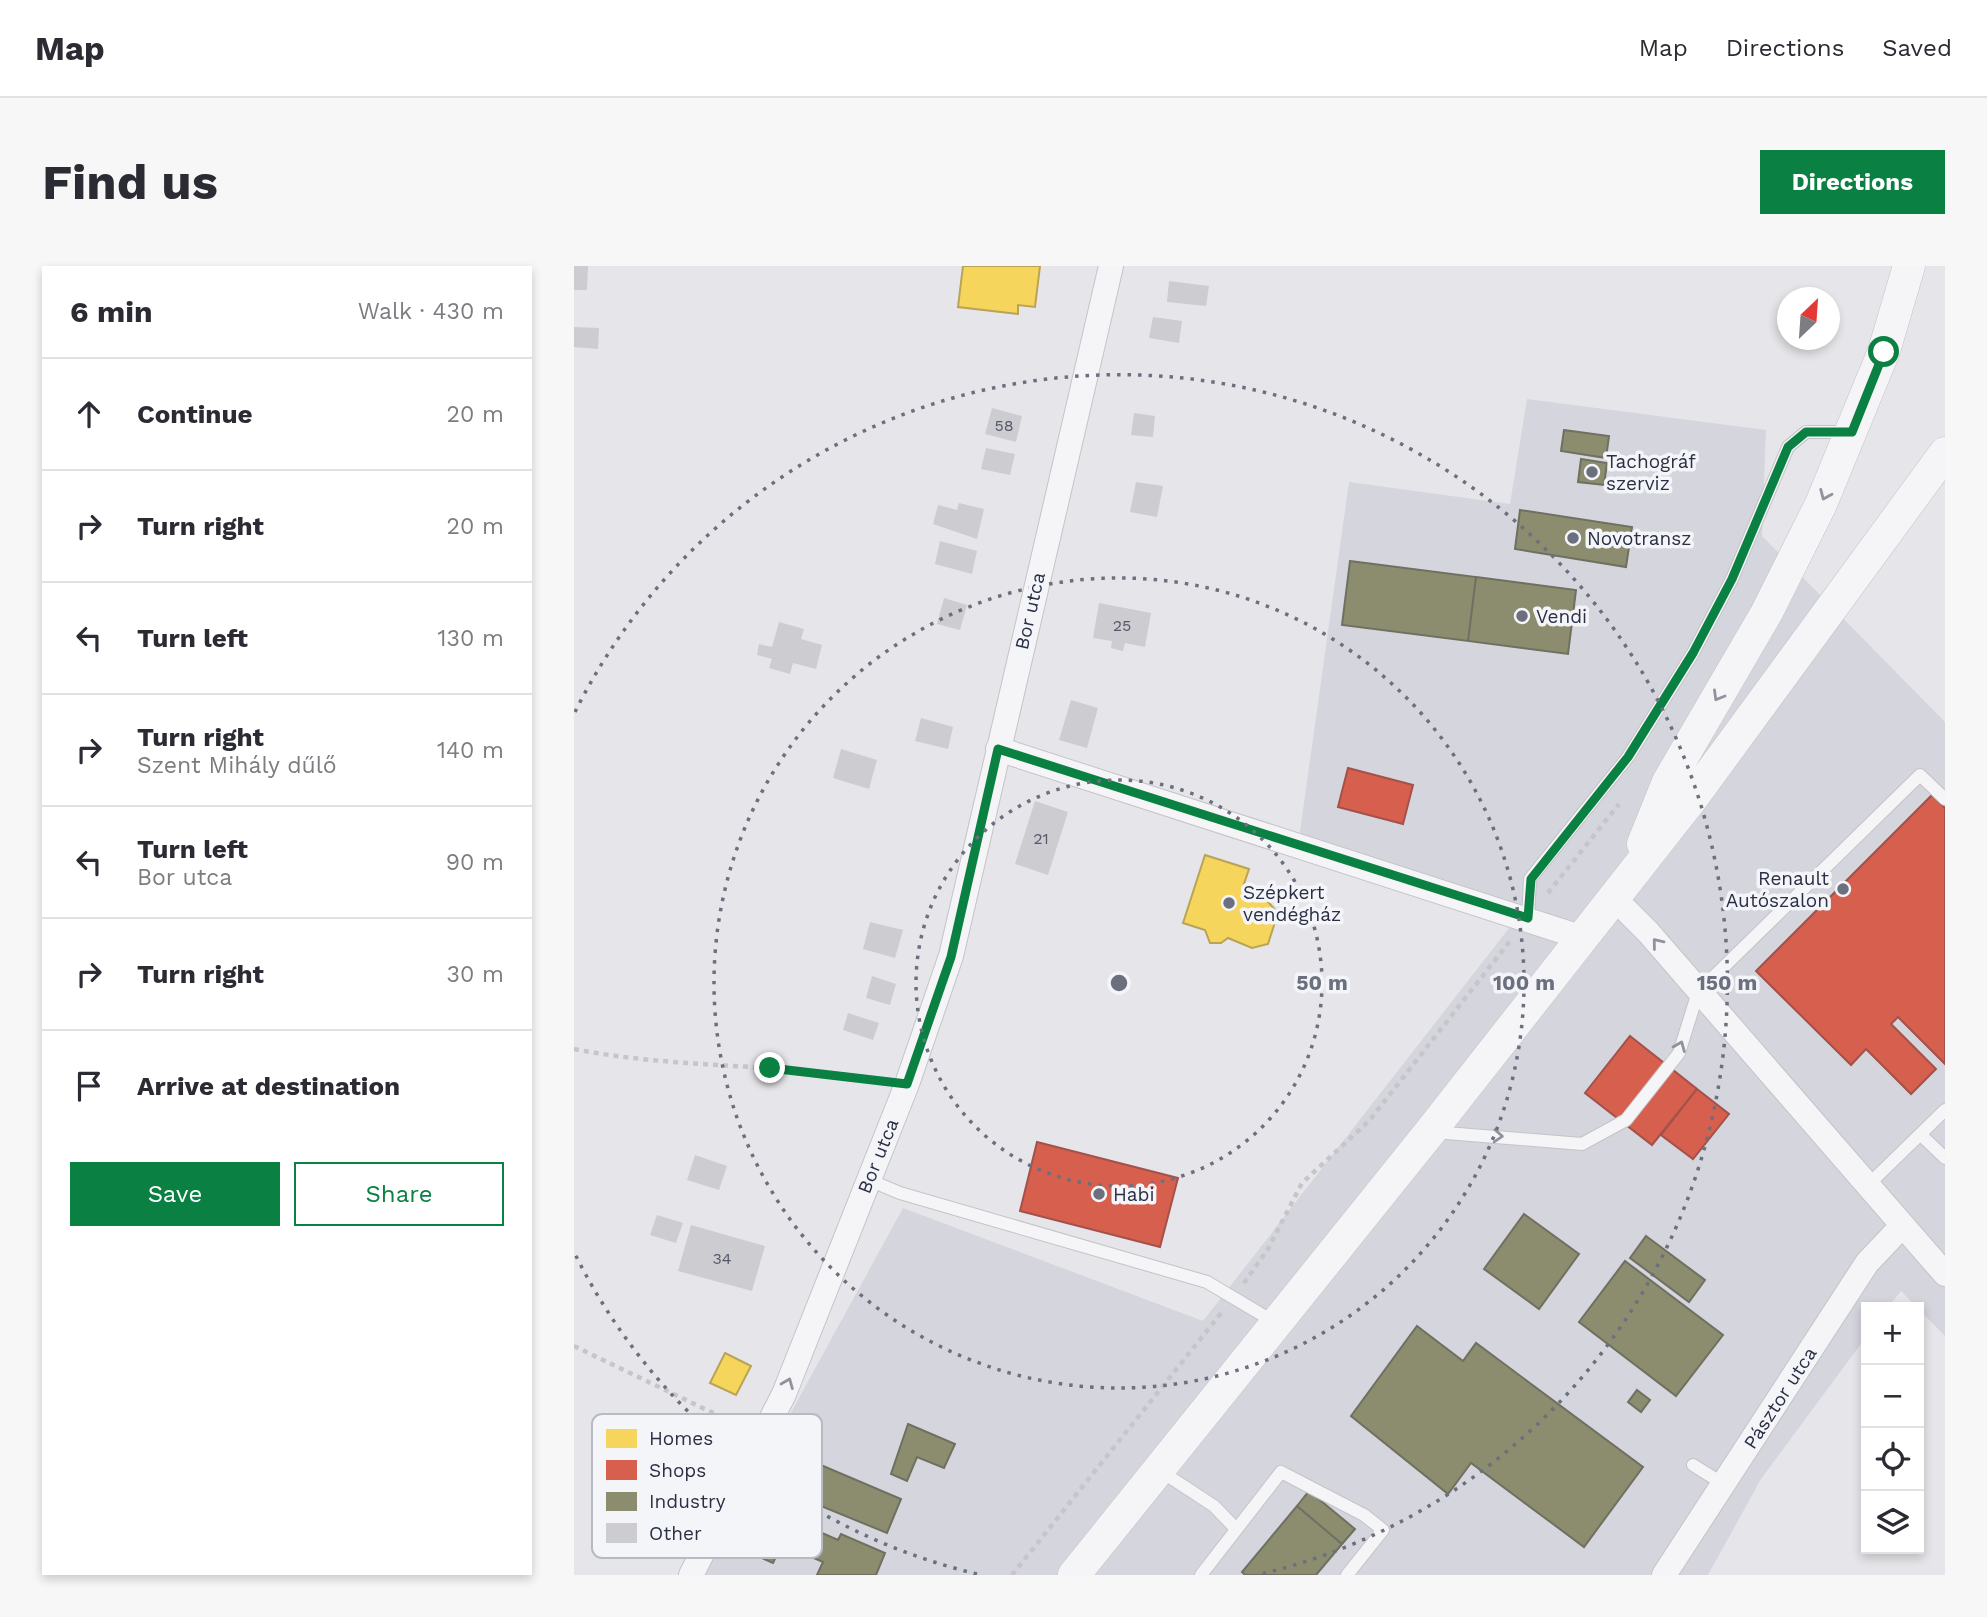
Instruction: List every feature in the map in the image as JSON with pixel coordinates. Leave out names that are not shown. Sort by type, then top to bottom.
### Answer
[{"type":"street","name":"Bor utca","points":[[774,1414],[907,1084],[951,957],[1111,266]]},
{"type":"street","points":[[1622,886],[1668,782],[1768,611],[1822,504],[1884,352],[1909,266]]},
{"type":"street","points":[[1074,1575],[1430,1132],[1622,886],[1782,679],[1945,453]]},
{"type":"street","points":[[998,749],[1580,937]]},
{"type":"street","points":[[1622,886],[1648,932],[1945,1274]]},
{"type":"street","name":"Pásztor utca","points":[[1664,1575],[1867,1263],[1902,1226]]},
{"type":"street","name":"Bor utca","points":[[691,1575],[700,1558]]},
{"type":"lane","points":[[1528,918],[1531,879],[1628,757],[1693,653],[1732,579],[1788,447],[1806,432],[1852,432]]},
{"type":"lane","points":[[1430,1132],[1582,1144],[1626,1120],[1679,1053],[1698,992],[1920,775],[1945,799]]},
{"type":"lane","points":[[1867,1186],[1945,1110]]},
{"type":"lane","points":[[1921,1135],[1945,1158]]},
{"type":"lane","points":[[869,1180],[913,1197],[1207,1282],[1276,1323]]},
{"type":"lane","points":[[1693,1465],[1725,1485]]},
{"type":"lane","points":[[1159,1470],[1214,1506],[1236,1529]]},
{"type":"lane","points":[[1201,1575],[1281,1472],[1364,1515],[1383,1530],[1347,1575]]},
{"type":"path","points":[[574,1049],[618,1057],[770,1068],[907,1084]]},
{"type":"path","points":[[1242,1285],[1268,1249],[1303,1183]]},
{"type":"path","points":[[1012,1575],[1228,1305]]},
{"type":"path","points":[[574,1346],[715,1414]]},
{"type":"shaded area","points":[[1527,399],[1766,430],[1762,536],[1945,722],[1945,1336],[1924,1315],[1924,1302],[1912,1302],[1901,1291],[1892,1302],[1861,1302],[1861,1344],[1761,1479],[1708,1575],[702,1575],[711,1558],[822,1558],[822,1414],[790,1414],[903,1208],[1203,1321],[1513,923],[1297,853],[1349,482],[1510,504]]},
{"type":"building: Homes","points":[[963,266],[1040,266],[1035,307],[1018,305],[1018,314],[958,307]]},
{"type":"building: Homes","name":"Szépkert vendégház","points":[[1205,855],[1249,869],[1243,887],[1260,893],[1278,913],[1268,944],[1252,948],[1228,938],[1221,943],[1210,943],[1205,930],[1183,923]]},
{"type":"building: Homes","points":[[725,1353],[751,1366],[736,1395],[710,1383]]},
{"type":"building: Shops","points":[[1348,768],[1413,785],[1403,824],[1338,807]]},
{"type":"building: Shops","points":[[1932,795],[1945,808],[1945,1064],[1898,1017],[1891,1024],[1936,1069],[1911,1094],[1866,1049],[1851,1065],[1756,971]]},
{"type":"building: Shops","points":[[1630,1036],[1697,1089],[1652,1145],[1585,1093]]},
{"type":"building: Shops","points":[[1697,1089],[1729,1114],[1693,1159],[1661,1135]]},
{"type":"building: Shops","name":"Habi","points":[[1037,1142],[1178,1178],[1160,1247],[1020,1211]]},
{"type":"building: Industry","points":[[1564,430],[1609,436],[1606,458],[1561,451]]},
{"type":"building: Industry","name":"Tachográf szerviz","points":[[1581,459],[1607,463],[1604,485],[1578,482]]},
{"type":"building: Industry","name":"Novotransz","points":[[1520,510],[1632,527],[1626,567],[1515,549]]},
{"type":"building: Industry","points":[[1350,561],[1476,577],[1468,641],[1342,625]]},
{"type":"building: Industry","name":"Vendi","points":[[1476,577],[1576,590],[1568,654],[1468,641]]},
{"type":"building: Industry","points":[[1524,1214],[1579,1254],[1539,1309],[1484,1269]]},
{"type":"building: Industry","points":[[1646,1236],[1705,1280],[1689,1302],[1630,1258]]},
{"type":"building: Industry","points":[[1625,1261],[1723,1335],[1676,1396],[1579,1322]]},
{"type":"building: Industry","points":[[1417,1326],[1463,1361],[1476,1343],[1643,1467],[1584,1547],[1471,1463],[1448,1494],[1351,1416]]},
{"type":"building: Industry","points":[[1637,1390],[1650,1400],[1641,1412],[1628,1402]]},
{"type":"building: Industry","points":[[908,1424],[955,1444],[944,1468],[917,1457],[907,1481],[891,1474]]},
{"type":"building: Industry","points":[[822,1466],[901,1499],[887,1533],[822,1506]]},
{"type":"building: Industry","points":[[1309,1491],[1355,1529],[1342,1544],[1297,1506]]},
{"type":"building: Industry","points":[[1297,1506],[1342,1544],[1316,1575],[1245,1575],[1242,1572]]},
{"type":"building: Industry","points":[[822,1533],[838,1540],[841,1534],[885,1553],[876,1575],[817,1575],[823,1562],[814,1558],[822,1558]]},
{"type":"building: Industry","points":[[762,1558],[775,1558],[773,1563]]},
{"type":"building: Other","points":[[574,266],[588,266],[587,290],[574,290]]},
{"type":"building: Other","points":[[1169,281],[1209,286],[1206,306],[1167,302]]},
{"type":"building: Other","points":[[1153,317],[1182,321],[1179,343],[1149,338]]},
{"type":"building: Other","points":[[574,327],[599,328],[598,349],[574,347]]},
{"type":"building: Other","points":[[992,408],[1022,416],[1016,442],[985,434]]},
{"type":"building: Other","points":[[1134,413],[1155,416],[1153,437],[1131,435]]},
{"type":"building: Other","points":[[986,448],[1015,454],[1010,475],[981,469]]},
{"type":"building: Other","points":[[1136,482],[1163,486],[1157,517],[1130,512]]},
{"type":"building: Other","points":[[959,503],[984,509],[977,539],[933,524],[938,505],[957,510]]},
{"type":"building: Other","points":[[940,541],[977,551],[972,574],[935,564]]},
{"type":"building: Other","points":[[944,598],[967,605],[960,630],[937,624]]},
{"type":"building: Other","points":[[1099,603],[1151,613],[1145,647],[1125,643],[1123,651],[1111,648],[1112,641],[1093,638]]},
{"type":"building: Other","points":[[779,622],[804,629],[801,639],[822,645],[816,669],[793,663],[790,674],[769,668],[772,659],[757,655],[759,644],[772,647]]},
{"type":"building: Other","points":[[1071,700],[1098,708],[1087,748],[1059,740]]},
{"type":"building: Other","points":[[921,718],[953,727],[948,749],[915,741]]},
{"type":"building: Other","points":[[841,749],[877,760],[869,789],[833,778]]},
{"type":"building: Other","points":[[1035,801],[1068,812],[1048,875],[1015,864]]},
{"type":"building: Other","points":[[870,922],[903,930],[895,958],[863,949]]},
{"type":"building: Other","points":[[872,976],[896,984],[890,1005],[866,998]]},
{"type":"building: Other","points":[[848,1013],[879,1023],[873,1040],[843,1030]]},
{"type":"building: Other","points":[[695,1155],[727,1166],[719,1190],[687,1180]]},
{"type":"building: Other","points":[[657,1215],[683,1223],[676,1243],[650,1235]]},
{"type":"building: Other","points":[[691,1225],[765,1246],[752,1291],[678,1271]]},
{"type":"place","name":"Tachográf szerviz","points":[[1592,472]]},
{"type":"place","name":"Novotransz","points":[[1573,538]]},
{"type":"place","name":"Vendi","points":[[1522,616]]},
{"type":"place","name":"Renault Autószalon","points":[[1843,889]]},
{"type":"place","name":"Szépkert vendégház","points":[[1229,903]]},
{"type":"place","name":"Habi","points":[[1099,1194]]},
{"type":"route","points":[[770,1068],[907,1084],[951,957],[998,749],[1528,918],[1531,879],[1628,757],[1693,653],[1732,579],[1788,447],[1806,432],[1852,432],[1884,352]]}]
